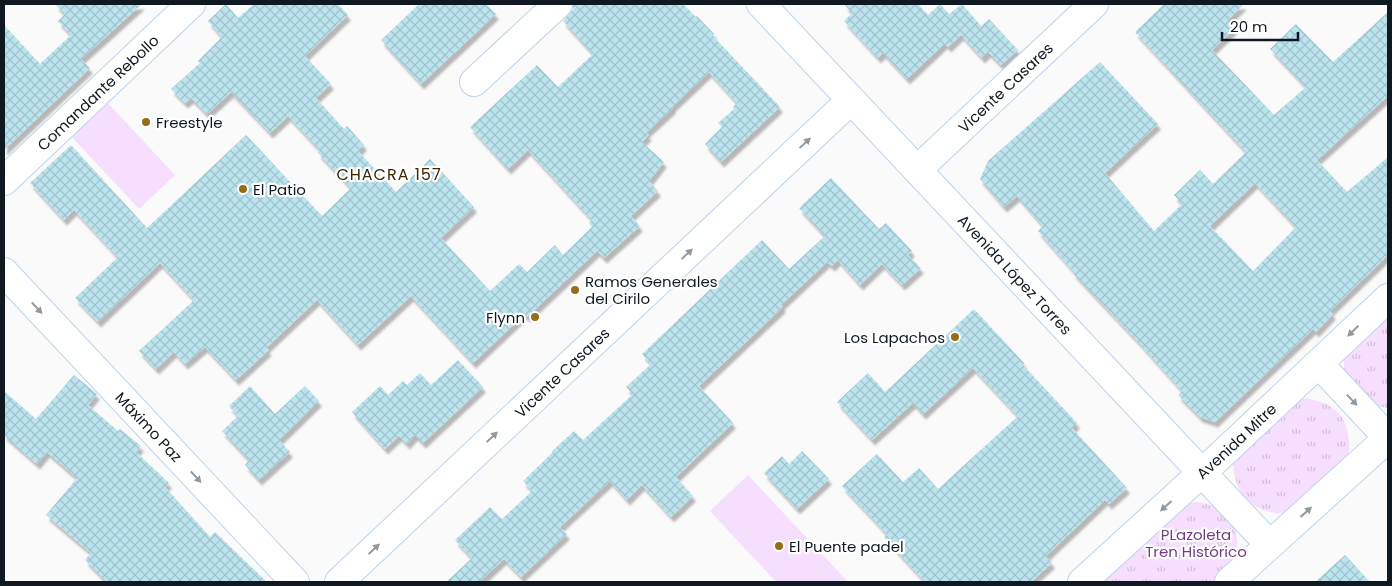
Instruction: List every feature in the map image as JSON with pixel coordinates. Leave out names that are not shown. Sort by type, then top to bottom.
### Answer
[{"type":"street","name":"Comandante Rebollo","points":[[4,181],[191,4]]},
{"type":"street","points":[[474,82],[558,4]]},
{"type":"street","name":"Avenida López Torres","points":[[760,4],[1269,544]]},
{"type":"street","name":"Vicente Casares","points":[[917,170],[1094,4]]},
{"type":"street","name":"Vicente Casares","points":[[339,582],[851,100]]},
{"type":"street","name":"Máximo Paz","points":[[4,272],[295,582]]},
{"type":"street","name":"Avenida Mitre","points":[[1082,582],[1202,473],[1388,298]]},
{"type":"street","points":[[1229,582],[1388,438],[1319,364]]},
{"type":"green space","points":[[103,98],[175,175],[139,209],[67,132]]},
{"type":"green space","points":[[1388,303],[1388,408],[1377,406],[1345,373],[1343,357]]},
{"type":"green space","points":[[1297,398],[1326,404],[1339,414],[1347,430],[1348,456],[1341,469],[1301,507],[1291,512],[1283,513],[1266,511],[1252,503],[1241,492],[1234,474],[1233,462]]},
{"type":"green space","name":"El Puente padel","points":[[748,475],[848,582],[776,582],[710,511]]},
{"type":"green space","name":"PLazoleta Tren Histórico","points":[[1199,502],[1214,507],[1226,514],[1234,525],[1236,532],[1238,547],[1235,560],[1212,582],[1094,582],[1186,503]]},
{"type":"building","points":[[55,4],[142,4],[81,59],[90,68],[4,150],[4,25],[40,64],[71,35],[58,21],[65,14]]},
{"type":"building","points":[[226,4],[238,18],[254,4],[338,4],[348,15],[305,56],[331,84],[316,98],[344,129],[347,126],[364,145],[358,151],[396,192],[430,159],[474,207],[441,238],[490,291],[519,264],[527,272],[555,245],[563,255],[592,227],[589,223],[592,220],[528,150],[508,169],[470,127],[537,65],[558,87],[593,54],[563,21],[573,9],[573,4],[683,4],[714,34],[713,36],[780,107],[721,162],[705,144],[722,127],[718,123],[734,109],[733,107],[737,103],[709,72],[646,133],[649,135],[642,142],[664,162],[649,181],[658,191],[631,216],[640,226],[604,258],[597,251],[527,317],[525,314],[473,363],[411,296],[358,345],[317,300],[266,348],[269,350],[236,380],[205,347],[185,364],[174,352],[156,369],[139,351],[194,300],[160,263],[98,322],[75,298],[118,257],[74,210],[64,220],[30,183],[71,145],[147,228],[246,135],[322,216],[351,188],[318,153],[320,150],[288,116],[270,133],[231,92],[207,114],[191,98],[185,103],[171,89],[200,63],[198,61],[222,37],[208,21]]},
{"type":"building","points":[[419,4],[486,4],[496,14],[421,84],[381,40]]},
{"type":"building","points":[[844,4],[918,4],[928,15],[940,4],[949,14],[962,4],[981,26],[989,19],[1018,50],[1001,65],[988,52],[982,58],[961,35],[948,47],[945,43],[907,79],[883,53],[878,58],[844,21],[852,13]]},
{"type":"building","points":[[1164,4],[1244,4],[1227,21],[1234,29],[1212,50],[1274,115],[1306,87],[1270,49],[1296,24],[1333,62],[1388,12],[1388,96],[1317,160],[1347,192],[1388,157],[1388,255],[1330,311],[1333,314],[1316,332],[1313,329],[1215,422],[1200,417],[1178,395],[1182,391],[1073,273],[1038,231],[1043,226],[1017,196],[1004,207],[980,179],[988,161],[1100,62],[1158,124],[1105,173],[1154,231],[1182,204],[1174,195],[1200,170],[1213,184],[1246,152],[1135,32]],"holes":[[[1255,183],[1296,227],[1253,271],[1210,226]]]},
{"type":"building","points":[[831,178],[879,229],[886,223],[912,251],[908,255],[921,268],[902,285],[882,264],[860,285],[838,260],[832,266],[827,262],[781,305],[783,307],[699,386],[733,423],[676,477],[693,496],[671,517],[642,485],[627,500],[610,481],[560,527],[567,534],[521,577],[504,559],[479,582],[446,582],[472,558],[455,540],[490,507],[502,519],[532,491],[523,481],[552,451],[574,431],[583,440],[633,394],[626,387],[651,364],[642,354],[762,240],[789,269],[825,236],[799,208]]},
{"type":"building","points":[[974,309],[1077,423],[1072,428],[1127,488],[1109,504],[1105,500],[1046,556],[1052,563],[1031,582],[925,582],[884,537],[887,534],[842,486],[877,454],[903,482],[919,468],[938,489],[1018,416],[973,368],[923,414],[913,403],[872,440],[837,402],[868,373],[885,392]]},
{"type":"building","points":[[458,360],[483,387],[423,443],[415,435],[407,444],[399,436],[385,449],[352,412],[380,386],[388,395],[403,381],[407,385],[420,373],[431,385]]},
{"type":"building","points":[[74,375],[97,394],[88,405],[118,431],[120,429],[141,446],[136,452],[169,483],[165,487],[210,537],[215,532],[267,582],[107,582],[85,560],[91,553],[46,515],[77,478],[47,452],[37,464],[4,435],[4,391],[36,419]]},
{"type":"building","points":[[250,386],[275,414],[305,386],[319,401],[279,440],[290,452],[259,480],[245,465],[249,460],[222,431],[238,416],[229,406]]},
{"type":"building","points":[[802,451],[829,479],[797,509],[764,473],[782,456],[789,464]]},
{"type":"building","points":[[1345,555],[1370,582],[1315,582]]},
{"type":"place","name":"Freestyle","points":[[146,122]]},
{"type":"place","name":"El Patio","points":[[243,189]]},
{"type":"place","name":"Ramos Generales del Cirilo","points":[[575,290]]},
{"type":"place","name":"Flynn","points":[[535,317]]},
{"type":"place","name":"Los Lapachos","points":[[955,337]]},
{"type":"place","name":"El Puente padel","points":[[779,546]]},
{"type":"district","name":"CHACRA 157","points":[[389,174]]}]
